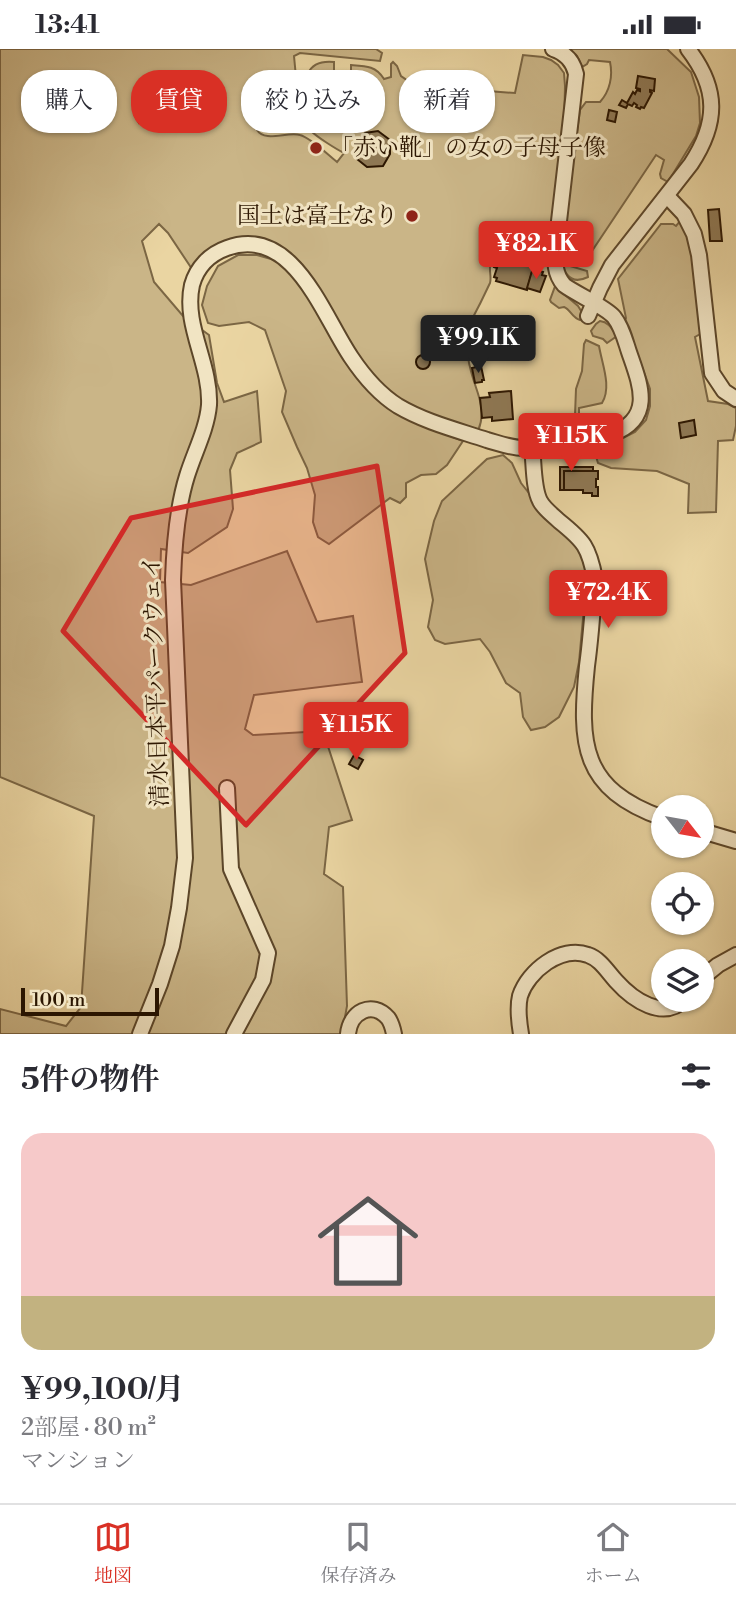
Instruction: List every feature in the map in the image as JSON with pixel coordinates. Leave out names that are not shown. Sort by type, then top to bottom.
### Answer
[{"type":"street","points":[[553,49],[567,56],[574,64],[576,74],[555,269],[564,285],[591,310],[612,313],[621,327],[641,386],[642,397],[640,407],[628,425],[612,434],[532,447],[537,493],[541,504],[584,544],[593,566],[595,579],[583,708],[589,755],[601,780],[614,792],[651,813]]},
{"type":"street","points":[[591,310],[612,265],[691,164],[710,127],[711,96],[707,80],[688,49]]},
{"type":"street","points":[[667,196],[684,214],[694,234],[699,255],[712,373],[724,391],[736,399]]},
{"type":"street","name":"清水日本平パークウェイ","points":[[139,1034],[160,984],[172,946],[185,857],[173,580],[176,533],[186,479],[209,404],[206,375],[191,306],[193,282],[204,263],[213,254],[232,246],[266,247],[284,257],[304,277],[351,357],[374,386],[396,404],[424,419],[462,432],[509,446],[532,447]]},
{"type":"street","points":[[227,788],[231,869],[268,953],[263,980],[234,1034]]},
{"type":"street","points":[[714,835],[736,841]]},
{"type":"street","points":[[521,1034],[520,997],[525,986],[542,965],[567,954],[587,954],[595,958],[627,991],[651,1005]]},
{"type":"street","points":[[714,968],[736,955]]},
{"type":"street","points":[[348,1034],[350,1022],[356,1015],[371,1010],[389,1019],[394,1034]]},
{"type":"highlighted area","points":[[377,466],[405,653],[246,825],[63,631],[131,518]]},
{"type":"shaded area","points":[[0,49],[376,49],[382,53],[380,61],[300,53],[294,56],[295,70],[241,70],[241,133],[260,133],[265,136],[300,135],[337,162],[344,153],[313,133],[385,133],[385,79],[391,77],[393,62],[399,71],[399,133],[495,133],[495,92],[515,93],[523,55],[543,57],[558,65],[564,73],[564,131],[550,259],[548,263],[541,262],[541,233],[531,228],[520,230],[510,237],[493,257],[490,283],[470,323],[479,328],[467,339],[469,364],[482,414],[478,431],[427,415],[393,395],[367,370],[300,262],[273,243],[254,242],[192,269],[159,224],[142,241],[154,282],[183,316],[209,335],[217,383],[224,402],[257,391],[261,442],[237,453],[230,470],[233,509],[227,527],[188,553],[161,549],[160,582],[191,585],[287,551],[317,622],[353,616],[362,682],[254,695],[245,729],[253,735],[323,731],[352,820],[329,827],[324,874],[343,887],[347,1006],[343,1028],[345,1034],[0,1034],[0,1009],[66,1026],[81,1007],[94,816],[0,777]]},
{"type":"shaded area","points":[[568,49],[667,49],[691,72],[699,97],[700,123],[696,136],[668,182],[661,178],[660,174],[664,160],[656,155],[588,257],[569,255],[567,265],[587,271],[588,277],[575,280],[567,275],[560,253],[580,110],[586,102],[600,102],[603,98],[610,83],[611,67],[610,62],[589,60],[582,67],[577,56]]},
{"type":"shaded area","points":[[334,62],[334,70],[310,70],[317,64]]},
{"type":"shaded area","points":[[351,65],[366,66],[374,69],[351,70]]},
{"type":"shaded area","points":[[681,220],[690,236],[702,333],[695,337],[708,401],[736,408],[733,440],[718,441],[716,512],[688,513],[689,484],[657,471],[611,468],[598,463],[595,453],[597,444],[621,439],[635,432],[646,420],[650,406],[650,389],[625,320],[618,279],[661,224],[676,226]]},
{"type":"shaded area","points":[[238,255],[257,255],[278,261],[308,297],[347,364],[365,386],[420,424],[463,441],[447,465],[436,474],[421,475],[406,483],[406,497],[400,503],[390,498],[329,544],[318,537],[313,522],[315,495],[307,468],[282,412],[286,391],[265,330],[249,322],[219,326],[208,323],[202,305],[207,286],[218,266]]},
{"type":"shaded area","points":[[557,281],[564,294],[583,314],[580,320],[566,308],[559,308],[551,302]]},
{"type":"shaded area","points":[[600,321],[608,324],[617,336],[607,343],[593,336],[591,331]]},
{"type":"shaded area","points":[[586,340],[599,346],[605,375],[605,397],[602,403],[579,408],[579,415],[575,415],[576,389],[582,371]]},
{"type":"shaded area","points":[[503,455],[512,463],[536,507],[575,543],[584,559],[587,575],[574,687],[559,717],[545,727],[531,730],[523,717],[520,693],[506,683],[480,639],[445,644],[435,640],[428,627],[433,600],[425,559],[442,501],[487,459]]},
{"type":"building","points":[[638,76],[655,79],[654,91],[650,90],[652,93],[644,108],[636,107],[634,103],[632,106],[628,104],[626,108],[619,105],[622,100],[627,103],[633,92],[635,94],[637,90],[640,91],[636,88]]},
{"type":"building","points":[[609,110],[617,112],[615,122],[607,120]]},
{"type":"building","points":[[365,133],[381,133],[390,140],[390,154],[383,166],[367,167],[357,159],[355,144]]},
{"type":"building","points":[[719,209],[722,241],[710,241],[708,210]]},
{"type":"building","points":[[525,238],[535,241],[533,250],[521,248]]},
{"type":"building","points":[[512,248],[525,253],[524,258],[535,261],[527,290],[496,281],[497,278],[494,277],[497,257],[500,258],[503,249],[511,251]]},
{"type":"building","points":[[532,271],[546,276],[540,292],[527,288]]},
{"type":"building","points":[[444,349],[454,349],[454,357],[444,357]]},
{"type":"building","points":[[423,355],[428,357],[428,367],[423,369],[418,367],[416,362],[418,357]]},
{"type":"building","points":[[481,366],[484,380],[475,383],[472,368]]},
{"type":"building","points":[[511,391],[513,419],[492,421],[492,417],[482,418],[480,398],[490,397],[489,393]]},
{"type":"building","points":[[694,420],[696,435],[681,438],[679,423]]},
{"type":"building","points":[[560,467],[593,467],[593,471],[564,471],[564,490],[560,490]]},
{"type":"building","points":[[564,471],[598,471],[598,496],[583,493],[583,490],[564,490]]},
{"type":"building","points":[[354,755],[363,760],[358,769],[349,764]]},
{"type":"place","name":"「赤い靴」の女の子母子像","points":[[316,148]]},
{"type":"place","name":"国土は富士なり","points":[[412,216]]}]
